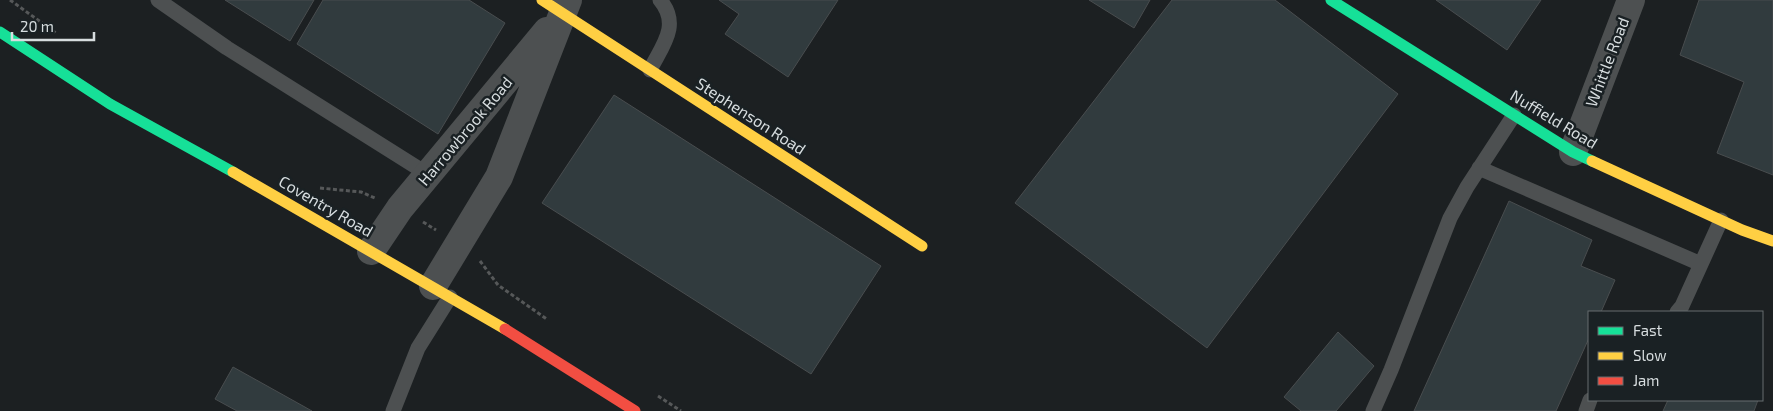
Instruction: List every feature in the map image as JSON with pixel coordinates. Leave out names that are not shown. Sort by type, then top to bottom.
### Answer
[{"type":"street","name":"Nuffield Road","points":[[1332,0],[1573,152],[1742,230],[1773,241]]},
{"type":"street","name":"Whittle Road","points":[[1573,152],[1631,0]]},
{"type":"street","name":"Harrowbrook Road","points":[[371,251],[400,208],[428,175],[557,4]]},
{"type":"street","name":"Harrowbrook Road","points":[[442,292],[458,244],[499,177],[557,4]]},
{"type":"street","name":"Stephenson Road","points":[[557,4],[650,70],[922,246]]},
{"type":"street","name":"Coventry Road","points":[[0,32],[110,104],[243,177],[442,292],[534,346],[635,411]]},
{"type":"lane","points":[[158,0],[227,48],[428,175]]},
{"type":"lane","points":[[650,70],[670,31],[667,9],[660,0]]},
{"type":"lane","points":[[1373,411],[1395,362],[1450,218],[1467,187],[1514,115]]},
{"type":"lane","points":[[1479,168],[1701,264]]},
{"type":"lane","points":[[1678,311],[1682,306],[1721,220]]},
{"type":"lane","points":[[393,411],[442,292]]},
{"type":"path","points":[[10,0],[63,38]]},
{"type":"path","points":[[318,188],[361,192],[400,208],[476,254],[498,284],[552,322]]},
{"type":"path","points":[[651,390],[681,411]]},
{"type":"building","points":[[225,0],[314,0],[290,41]]},
{"type":"building","points":[[323,0],[469,0],[505,23],[438,134],[297,44]]},
{"type":"building","points":[[719,0],[838,0],[788,77],[725,34],[739,14]]},
{"type":"building","points":[[1089,0],[1150,0],[1134,28]]},
{"type":"building","points":[[1172,0],[1275,0],[1398,94],[1207,348],[1015,203]]},
{"type":"building","points":[[1436,0],[1541,0],[1507,50]]},
{"type":"building","points":[[1699,0],[1773,0],[1773,175],[1717,153],[1744,82],[1680,55]]},
{"type":"building","points":[[614,95],[881,266],[811,374],[542,203]]},
{"type":"building","points":[[1509,201],[1592,240],[1581,266],[1615,280],[1601,311],[1588,311],[1588,340],[1556,411],[1414,411]]},
{"type":"building","points":[[1338,332],[1374,366],[1336,411],[1301,411],[1284,397]]},
{"type":"building","points":[[233,367],[312,411],[237,411],[215,399]]},
{"type":"building","points":[[1668,401],[1758,401],[1754,411],[1663,411]]},
{"type":"traffic: fast","points":[[1331,0],[1573,152],[1592,161]]},
{"type":"traffic: fast","points":[[0,32],[110,104],[233,172]]},
{"type":"traffic: slow","points":[[542,0],[922,246]]},
{"type":"traffic: slow","points":[[1592,161],[1742,230],[1773,241]]},
{"type":"traffic: slow","points":[[233,172],[505,329]]},
{"type":"traffic: jam","points":[[505,329],[635,411]]}]
